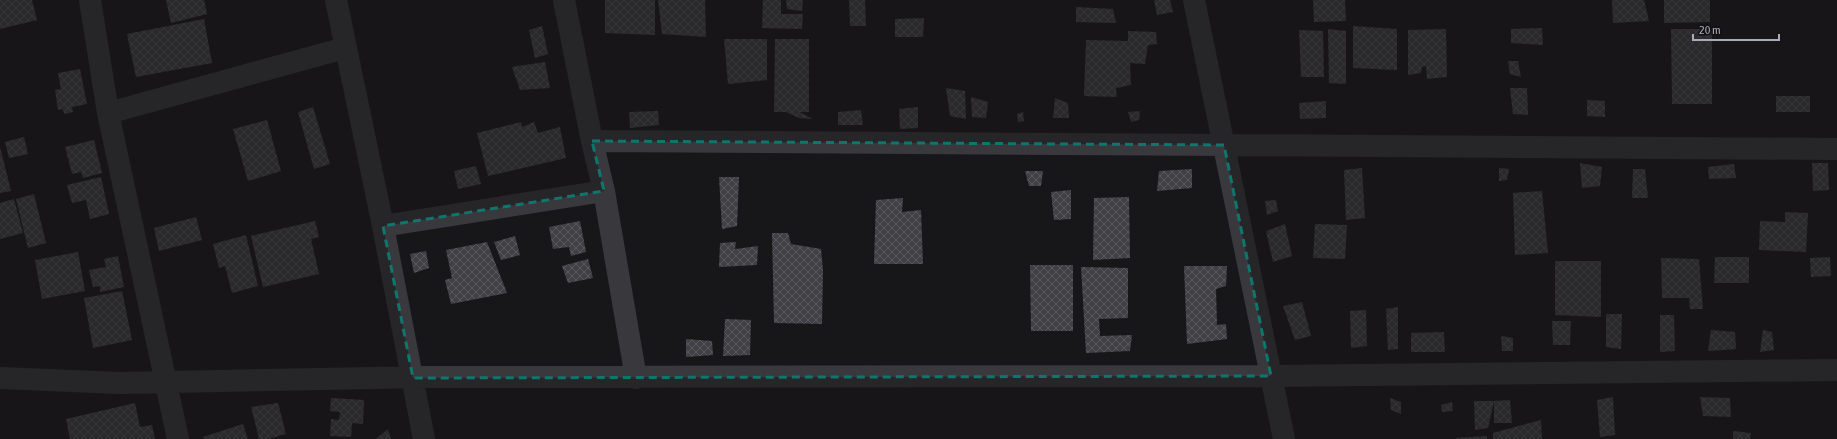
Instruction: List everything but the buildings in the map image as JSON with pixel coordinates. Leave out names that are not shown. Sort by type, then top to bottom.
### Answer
[{"type":"street","points":[[90,0],[108,114],[178,439]]},
{"type":"street","points":[[336,0],[383,226],[424,439]]},
{"type":"street","points":[[564,0],[592,140],[604,191],[636,378]]},
{"type":"street","points":[[1194,0],[1284,439]]},
{"type":"street","points":[[108,114],[345,48]]},
{"type":"street","points":[[592,140],[1837,149]]},
{"type":"street","points":[[383,226],[604,191]]},
{"type":"street","points":[[0,378],[120,383],[413,378],[1271,376],[1837,370]]},
{"type":"highlighted area","points":[[592,141],[1224,145],[1271,376],[636,378],[413,378],[383,226],[604,191]]}]
